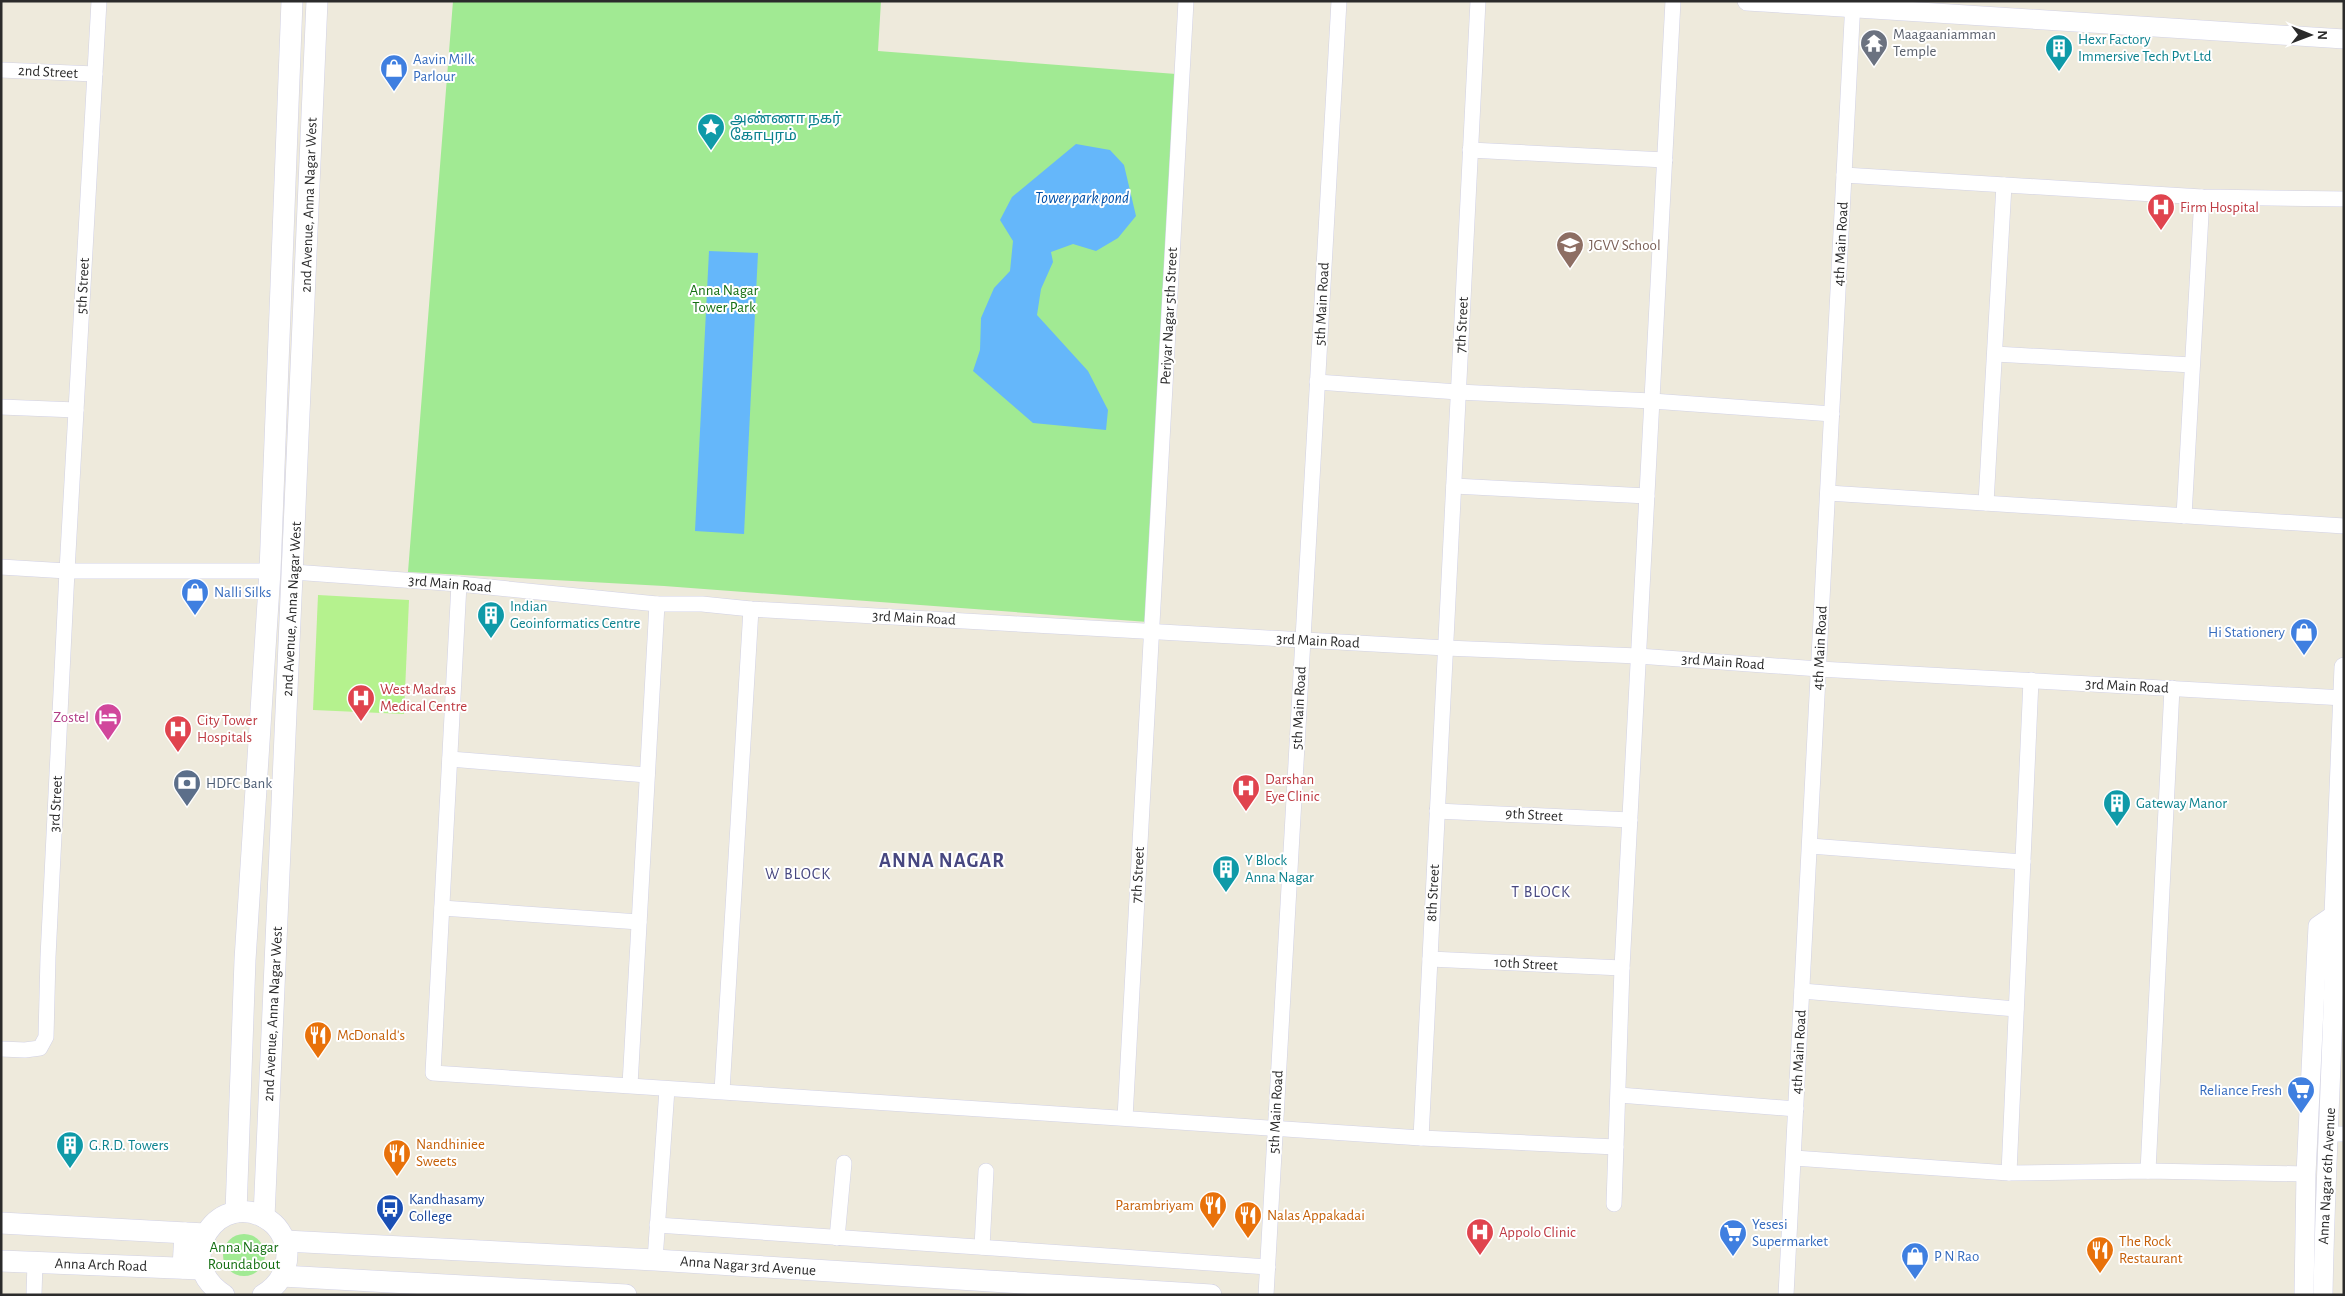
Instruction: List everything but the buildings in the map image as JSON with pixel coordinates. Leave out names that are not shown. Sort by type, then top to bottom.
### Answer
[{"type":"main road","name":"2nd Avenue, Anna Nagar West","points":[[236,1212],[245,960],[270,571],[292,1]]},
{"type":"main road","name":"2nd Avenue, Anna Nagar West","points":[[264,1217],[317,1]]},
{"type":"main road","points":[[1,1224],[195,1234],[236,1212],[250,1212],[264,1217],[273,1223],[285,1241],[287,1259],[270,1289],[626,1295]]},
{"type":"main road","points":[[195,1234],[200,1251],[192,1268],[223,1295]]},
{"type":"main road","name":"Anna Nagar 3rd Avenue","points":[[285,1241],[655,1260],[1210,1295]]},
{"type":"main road","name":"Anna Arch Road","points":[[1,1262],[192,1268]]},
{"type":"street","name":"5th Street","points":[[67,571],[99,1]]},
{"type":"street","name":"Periyar Nagar 5th Street","points":[[1152,631],[1186,1]]},
{"type":"street","name":"5th Main Road","points":[[1266,1295],[1339,1]]},
{"type":"street","name":"7th Street","points":[[1446,648],[1478,1]]},
{"type":"street","points":[[1614,1204],[1622,968],[1674,1]]},
{"type":"street","points":[[1747,1],[1853,5],[2344,39]]},
{"type":"street","name":"4th Main Road","points":[[1786,1295],[1853,5]]},
{"type":"street","name":"2nd Street","points":[[1,70],[95,74]]},
{"type":"street","points":[[1470,150],[1665,160]]},
{"type":"street","points":[[1844,175],[2202,198],[2344,199]]},
{"type":"street","points":[[1986,503],[2004,186]]},
{"type":"street","points":[[2184,516],[2202,198]]},
{"type":"street","points":[[1995,354],[2192,365]]},
{"type":"street","points":[[1318,382],[1458,392],[1652,401],[1832,414]]},
{"type":"street","points":[[1,407],[76,410]]},
{"type":"street","points":[[1454,486],[1647,496]]},
{"type":"street","points":[[1828,493],[2344,526]]},
{"type":"street","points":[[1,567],[67,571],[270,571]]},
{"type":"street","name":"3rd Street","points":[[1,1049],[25,1050],[40,1048],[46,1037],[48,957],[67,571]]},
{"type":"street","name":"3rd Main Road","points":[[293,572],[459,584],[657,604],[702,604],[751,609],[1446,648],[1638,656],[1819,669],[2343,698]]},
{"type":"street","points":[[459,584],[433,1073],[667,1089],[722,1090],[1421,1138],[1616,1147]]},
{"type":"street","points":[[630,1085],[657,604]]},
{"type":"street","points":[[722,1090],[751,609]]},
{"type":"street","name":"7th Street","points":[[1125,1118],[1152,631]]},
{"type":"street","name":"8th Street","points":[[1421,1138],[1446,648]]},
{"type":"street","name":"Anna Nagar 6th Avenue","points":[[2323,1295],[2325,1177],[2336,1134],[2339,1045],[2334,915],[2344,667]]},
{"type":"street","points":[[2009,1173],[2031,680]]},
{"type":"street","points":[[2148,1170],[2172,688]]},
{"type":"street","points":[[450,759],[647,775]]},
{"type":"street","name":"9th Street","points":[[1437,811],[1630,820]]},
{"type":"street","points":[[1810,846],[2023,862]]},
{"type":"street","points":[[442,908],[639,922]]},
{"type":"street","points":[[2304,1295],[2306,1174],[2318,926],[2334,915]]},
{"type":"street","name":"10th Street","points":[[1430,959],[1622,968]]},
{"type":"street","points":[[1802,991],[2016,1009]]},
{"type":"street","points":[[655,1260],[667,1089]]},
{"type":"street","points":[[1619,1095],[1796,1109]]},
{"type":"street","points":[[1794,1158],[2009,1173],[2148,1170],[2306,1174]]},
{"type":"street","points":[[837,1238],[844,1163]]},
{"type":"street","points":[[982,1247],[986,1171]]},
{"type":"street","points":[[657,1225],[1268,1267]]},
{"type":"street","points":[[34,1295],[36,1263]]},
{"type":"green space","name":"Anna Nagar Tower Park","points":[[453,1],[881,1],[878,51],[1176,74],[1148,622],[664,586],[408,572]]},
{"type":"green space","points":[[318,595],[409,600],[404,714],[313,710]]},
{"type":"green space","name":"Anna Nagar Roundabout","points":[[248,1234],[256,1237],[262,1243],[265,1255],[262,1267],[256,1273],[240,1276],[232,1273],[226,1267],[223,1251],[226,1243],[232,1237]]},
{"type":"water","name":"Tower park pond","points":[[1076,144],[1110,150],[1124,165],[1136,216],[1118,238],[1096,251],[1073,244],[1051,252],[1053,262],[1041,289],[1037,315],[1088,371],[1108,410],[1106,430],[1033,423],[973,371],[980,350],[981,318],[994,288],[1010,271],[1013,241],[1000,220],[1012,197]]},
{"type":"water","points":[[709,251],[758,253],[744,534],[695,531]]},
{"type":"place","name":"Maagaaniamman Temple","points":[[1874,67]]},
{"type":"place","name":"Hexr Factory Immersive Tech Pvt Ltd","points":[[2059,72]]},
{"type":"place","name":"Aavin Milk Parlour","points":[[394,92]]},
{"type":"place","name":"அண்ணா நகர் கோபுரம்","points":[[711,151]]},
{"type":"place","name":"Firm Hospital","points":[[2161,231]]},
{"type":"place","name":"JGVV School","points":[[1570,269]]},
{"type":"place","name":"Nalli Silks","points":[[195,616]]},
{"type":"place","name":"Indian Geoinformatics Centre","points":[[491,639]]},
{"type":"place","name":"Hi Stationery","points":[[2304,656]]},
{"type":"place","name":"West Madras Medical Centre","points":[[361,722]]},
{"type":"place","name":"Zostel","points":[[108,741]]},
{"type":"place","name":"City Tower Hospitals","points":[[178,753]]},
{"type":"place","name":"HDFC Bank","points":[[187,807]]},
{"type":"place","name":"Darshan Eye Clinic","points":[[1246,812]]},
{"type":"place","name":"Gateway Manor","points":[[2117,827]]},
{"type":"place","name":"Y Block Anna Nagar","points":[[1226,893]]},
{"type":"place","name":"McDonald's","points":[[318,1059]]},
{"type":"place","name":"Reliance Fresh","points":[[2301,1114]]},
{"type":"place","name":"G.R.D. Towers","points":[[70,1169]]},
{"type":"place","name":"Nandhiniee Sweets","points":[[397,1177]]},
{"type":"place","name":"Parambriyam","points":[[1213,1229]]},
{"type":"place","name":"Kandhasamy College","points":[[390,1232]]},
{"type":"place","name":"Nalas Appakadai","points":[[1248,1239]]},
{"type":"place","name":"Appolo Clinic","points":[[1480,1256]]},
{"type":"place","name":"Yesesi Supermarket","points":[[1733,1257]]},
{"type":"place","name":"The Rock Restaurant","points":[[2100,1274]]},
{"type":"place","name":"P N Rao","points":[[1915,1280]]},
{"type":"district","name":"ANNA NAGAR","points":[[942,861]]},
{"type":"district","name":"W BLOCK","points":[[798,874]]},
{"type":"district","name":"T BLOCK","points":[[1541,892]]}]
